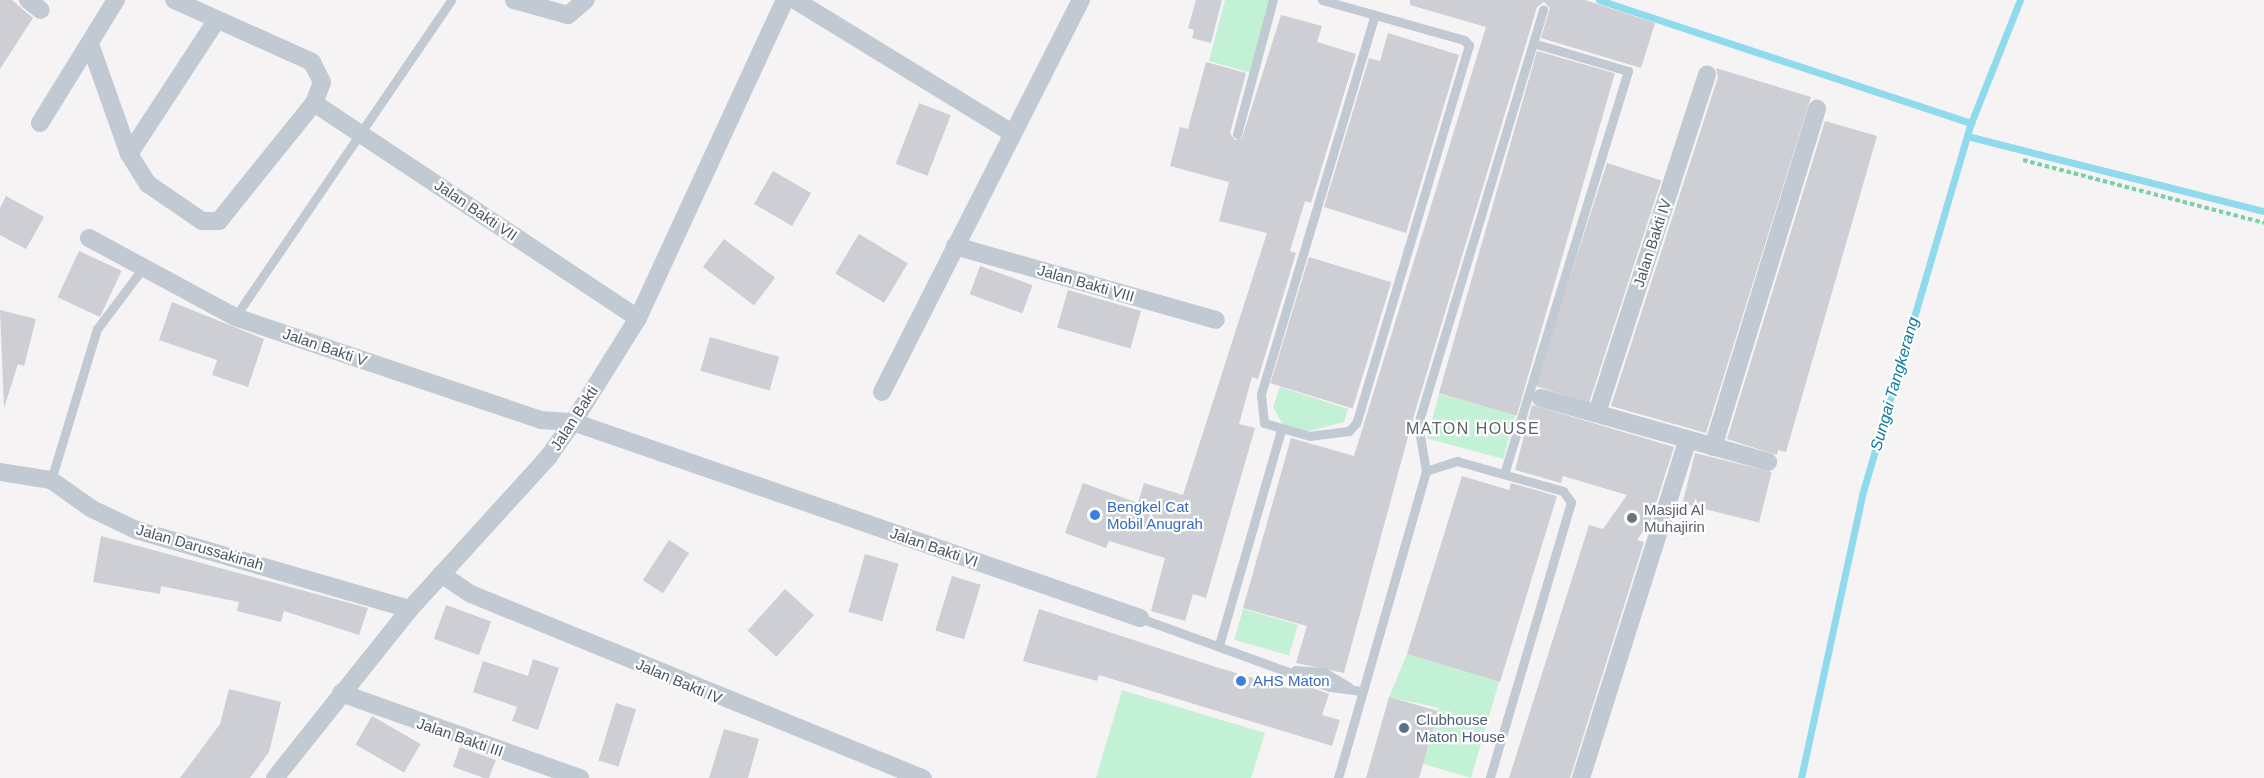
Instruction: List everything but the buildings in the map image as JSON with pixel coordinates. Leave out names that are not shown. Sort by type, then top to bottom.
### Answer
[{"type":"street","points":[[40,123],[116,0]]},
{"type":"street","points":[[90,44],[129,154],[158,194],[214,224],[314,103],[322,82],[312,62],[216,21],[174,0]]},
{"type":"street","points":[[514,0],[568,15],[586,0]]},
{"type":"street","name":"Jalan Bakti","points":[[275,778],[410,609],[549,456],[573,422],[638,318],[785,0]]},
{"type":"street","points":[[795,0],[1012,134]]},
{"type":"street","points":[[882,392],[1081,0]]},
{"type":"street","points":[[129,154],[216,21]]},
{"type":"street","name":"Jalan Bakti IV","points":[[1597,413],[1707,74]]},
{"type":"street","name":"Jalan Bakti VII","points":[[314,103],[638,318]]},
{"type":"street","points":[[1713,447],[1817,109]]},
{"type":"street","name":"Jalan Bakti V","points":[[89,238],[235,317],[540,420],[573,422]]},
{"type":"street","name":"Jalan Bakti VIII","points":[[955,246],[1216,320]]},
{"type":"street","points":[[1541,398],[1768,462]]},
{"type":"street","name":"Jalan Bakti VI","points":[[573,422],[1140,618]]},
{"type":"street","points":[[1581,778],[1688,439]]},
{"type":"street","name":"Jalan Darussakinah","points":[[0,472],[51,480],[120,524],[410,609]]},
{"type":"street","name":"Jalan Bakti IV","points":[[441,574],[471,594],[923,778]]},
{"type":"street","name":"Jalan Bakti III","points":[[341,693],[577,777]]},
{"type":"lane","points":[[235,317],[451,0]]},
{"type":"lane","points":[[1237,134],[1273,0]]},
{"type":"lane","points":[[1322,0],[1450,36],[1469,45],[1356,423],[1349,431],[1310,436],[1281,430],[1261,418],[1261,394],[1375,15]]},
{"type":"lane","points":[[1338,778],[1426,471],[1418,424],[1543,9]]},
{"type":"lane","points":[[1504,474],[1628,72],[1533,43]]},
{"type":"lane","points":[[51,480],[96,329],[143,268]]},
{"type":"lane","points":[[1219,645],[1281,430]]},
{"type":"lane","points":[[1426,471],[1456,461],[1563,491],[1572,508],[1490,778]]},
{"type":"lane","name":"Jalan Bakti VI","points":[[1140,618],[1295,670],[1324,672],[1349,687],[1364,691]]},
{"type":"path","points":[[2023,160],[2264,223]]},
{"type":"green space","points":[[1225,0],[1270,0],[1251,73],[1209,61]]},
{"type":"green space","points":[[1280,387],[1348,409],[1344,422],[1309,431],[1283,425],[1273,407]]},
{"type":"green space","points":[[1439,394],[1515,414],[1503,459],[1427,438]]},
{"type":"green space","points":[[1243,609],[1298,625],[1289,655],[1234,640]]},
{"type":"green space","points":[[1407,654],[1499,682],[1471,778],[1413,761],[1428,748],[1439,708],[1389,697]]},
{"type":"green space","points":[[1122,690],[1265,733],[1251,778],[1096,778]]},
{"type":"waterway","points":[[1599,0],[1971,123]]},
{"type":"waterway","name":"Sungai Tangkerang","points":[[1801,778],[1862,495],[1971,123],[2020,0]]},
{"type":"waterway","points":[[1967,136],[2264,211]]},
{"type":"place","name":"Bengkel Cat Mobil Anugrah","points":[[1095,515]]},
{"type":"place","name":"Masjid Al Muhajirin","points":[[1632,518]]},
{"type":"place","name":"AHS Maton","points":[[1241,681]]},
{"type":"place","name":"Clubhouse Maton House","points":[[1404,728]]},
{"type":"district","name":"MATON HOUSE","points":[[1473,429]]}]
